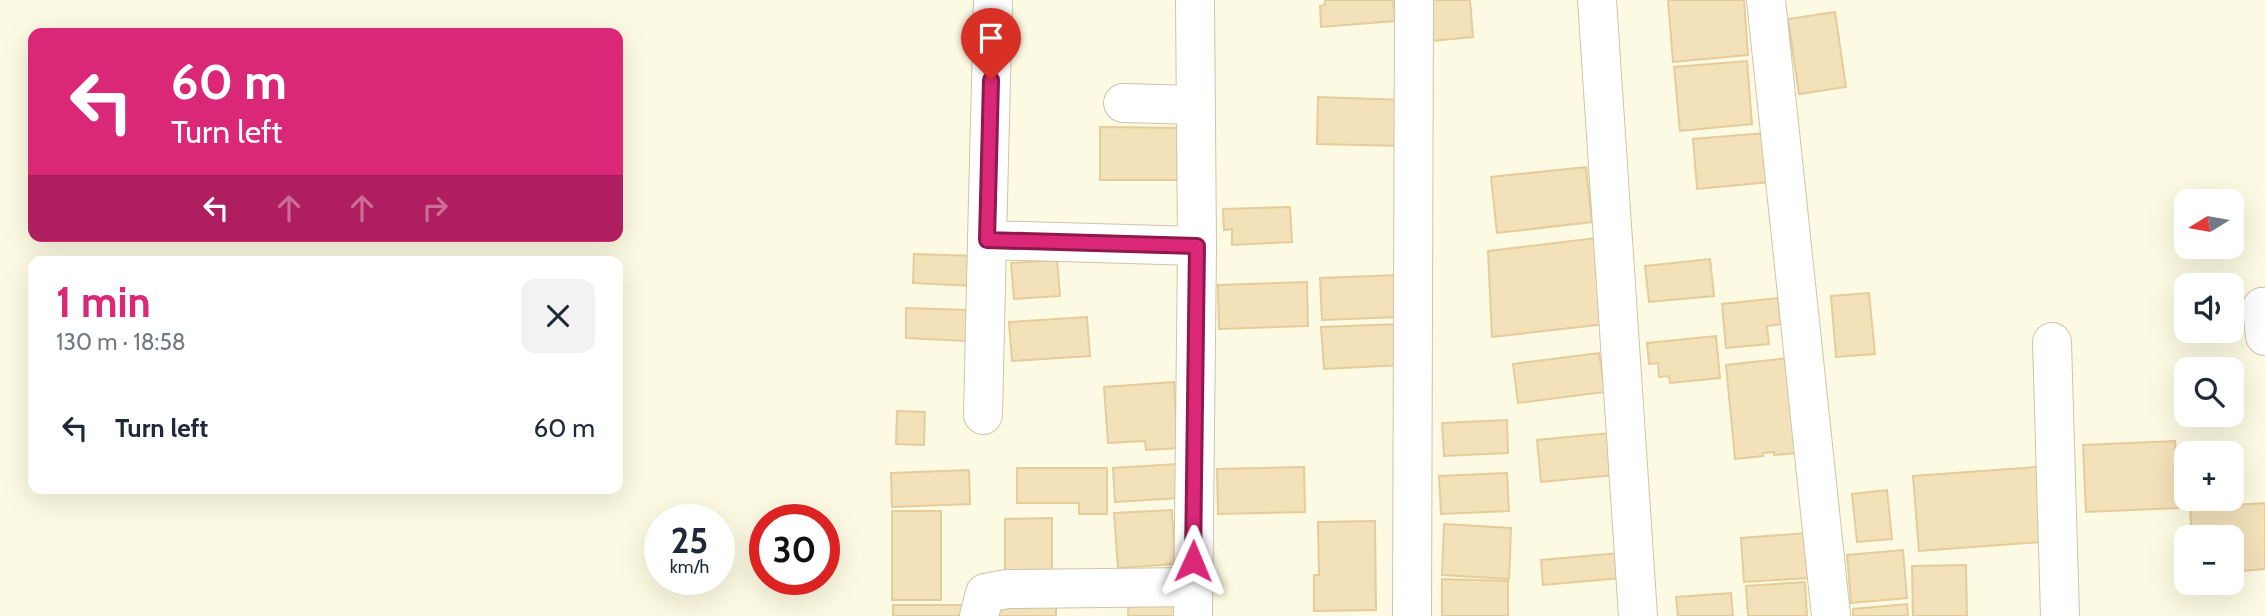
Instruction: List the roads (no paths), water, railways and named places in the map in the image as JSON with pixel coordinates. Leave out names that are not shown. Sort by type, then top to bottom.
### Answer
[{"type":"street","points":[[983,415],[993,0]]},
{"type":"street","points":[[979,616],[985,593],[1007,589],[1193,601],[1197,246],[1195,0]]},
{"type":"street","points":[[1412,616],[1414,0]]},
{"type":"street","points":[[1597,0],[1638,616]]},
{"type":"street","points":[[1766,0],[1831,616]]},
{"type":"street","points":[[1123,103],[1196,104]]},
{"type":"street","points":[[987,240],[1197,246]]},
{"type":"street","points":[[2052,342],[2060,616]]}]
